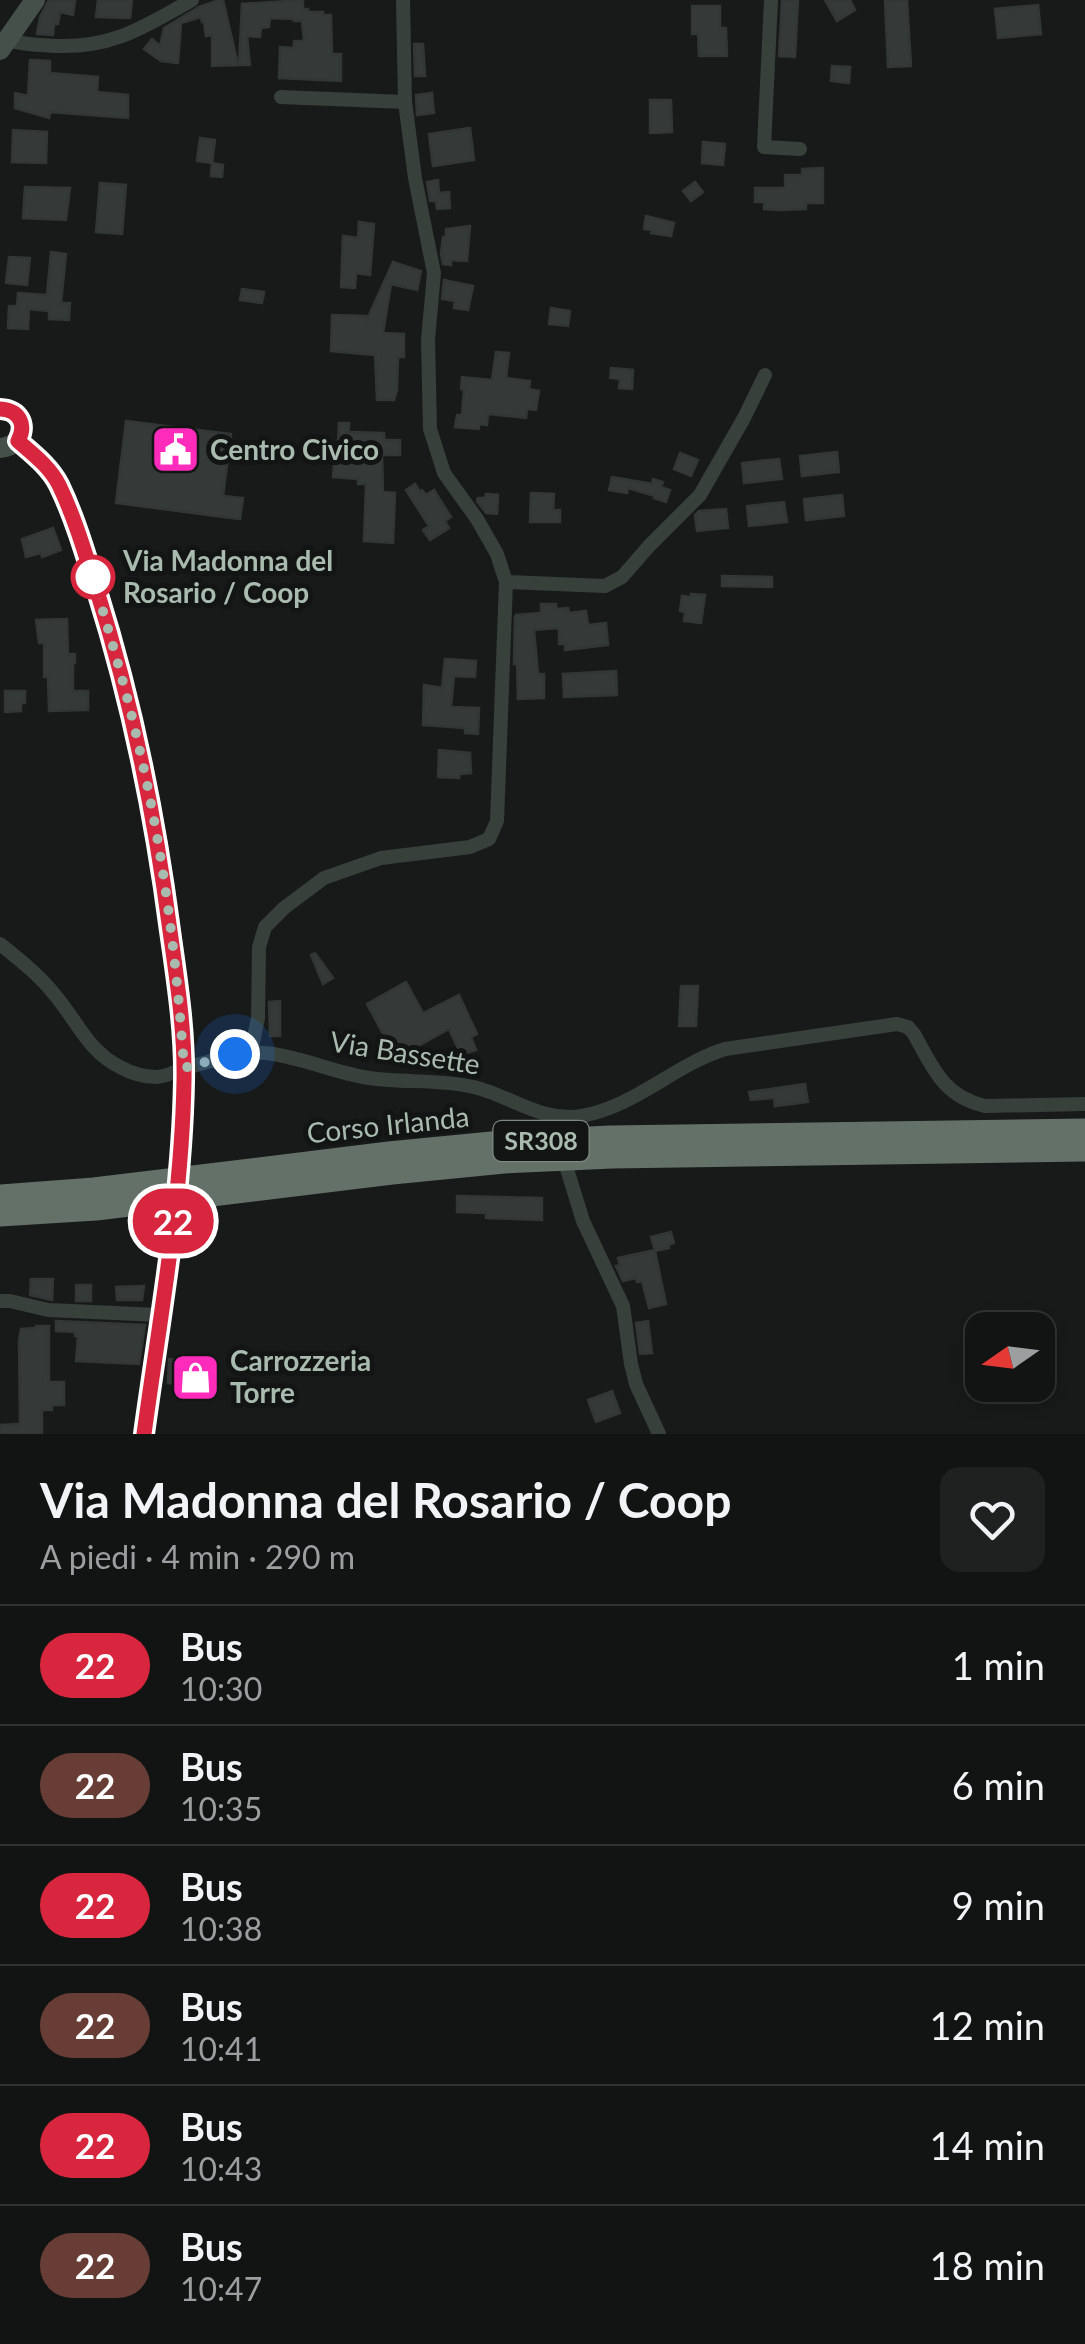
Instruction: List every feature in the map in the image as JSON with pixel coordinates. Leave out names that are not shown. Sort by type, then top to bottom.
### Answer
[{"type":"highway","name":"Corso Irlanda","points":[[0,1197],[94,1190],[502,1143],[1085,1131]]},
{"type":"highway","name":"Corso Irlanda","points":[[0,1214],[96,1208],[504,1161],[1085,1149]]},
{"type":"street","points":[[4,45],[35,0]]},
{"type":"street","points":[[4,45],[78,47],[109,42],[192,0]]},
{"type":"street","points":[[251,1052],[258,1018],[258,947],[265,927],[284,908],[324,878],[381,858],[470,847],[489,839],[497,821],[506,582],[478,518],[444,474],[430,429],[428,340],[434,274],[405,102],[403,0]]},
{"type":"street","points":[[771,0],[764,147],[800,149]]},
{"type":"street","points":[[282,97],[405,102]]},
{"type":"street","points":[[506,582],[606,586],[622,577],[700,494],[765,375]]},
{"type":"street","points":[[0,409],[20,418],[22,428],[9,444],[44,464],[59,485],[95,583],[142,756],[164,880],[184,1068],[180,1146],[144,1434]]},
{"type":"street","points":[[649,546],[665,546]]},
{"type":"street","name":"Via Bassette","points":[[0,944],[46,984],[101,1056],[140,1076],[160,1078],[184,1068],[251,1052],[277,1054],[366,1077],[476,1088],[558,1118],[606,1110],[705,1055],[725,1049],[897,1024],[914,1034],[941,1082],[976,1104],[1085,1104]]},
{"type":"street","points":[[558,1118],[567,1169],[583,1221],[624,1306],[636,1384],[658,1434]]},
{"type":"street","points":[[0,1301],[48,1310],[160,1315]]},
{"type":"building","points":[[49,0],[75,0],[73,15],[60,12],[53,35],[37,34],[40,17]]},
{"type":"building","points":[[98,0],[132,0],[130,18],[96,17]]},
{"type":"building","points":[[223,0],[238,65],[212,66],[212,35],[206,36],[201,17],[181,23],[178,63],[161,61],[144,49],[152,39],[160,46],[164,28]]},
{"type":"building","points":[[303,0],[303,9],[308,12],[331,15],[332,54],[341,54],[341,81],[279,78],[280,47],[294,48],[294,41],[304,41],[302,21],[294,19],[270,18],[269,27],[261,28],[260,37],[247,36],[250,65],[239,65],[242,4]]},
{"type":"building","points":[[782,0],[798,0],[795,57],[779,56]]},
{"type":"building","points":[[825,0],[850,0],[855,10],[837,21]]},
{"type":"building","points":[[907,0],[911,66],[888,67],[885,1]]},
{"type":"building","points":[[1038,5],[1041,34],[998,38],[995,9]]},
{"type":"building","points":[[692,6],[720,6],[720,28],[726,28],[727,56],[699,56],[698,34],[692,34]]},
{"type":"building","points":[[414,44],[423,44],[425,76],[415,76]]},
{"type":"building","points":[[30,60],[50,61],[50,73],[98,77],[97,92],[128,95],[128,118],[50,112],[49,118],[15,108],[15,93],[28,96]]},
{"type":"building","points":[[832,66],[850,67],[849,83],[831,81]]},
{"type":"building","points":[[432,93],[434,113],[417,115],[416,95]]},
{"type":"building","points":[[650,100],[671,100],[672,132],[650,133]]},
{"type":"building","points":[[470,128],[474,160],[433,166],[429,134]]},
{"type":"building","points":[[13,130],[47,132],[46,163],[12,162]]},
{"type":"building","points":[[200,138],[215,140],[212,163],[197,161]]},
{"type":"building","points":[[703,142],[725,144],[723,165],[702,163]]},
{"type":"building","points":[[212,163],[223,165],[222,177],[211,176]]},
{"type":"building","points":[[823,168],[823,203],[806,203],[806,209],[780,210],[764,209],[764,202],[755,202],[755,188],[785,188],[785,175],[802,175],[802,169]]},
{"type":"building","points":[[438,180],[439,193],[449,192],[450,208],[437,209],[436,201],[430,201],[427,182]]},
{"type":"building","points":[[695,182],[703,192],[691,201],[683,191]]},
{"type":"building","points":[[100,183],[126,185],[122,234],[96,232]]},
{"type":"building","points":[[25,187],[70,188],[66,220],[23,218]]},
{"type":"building","points":[[646,216],[674,223],[671,236],[644,229]]},
{"type":"building","points":[[359,222],[374,224],[370,275],[356,273],[355,288],[341,287],[343,236],[358,238]]},
{"type":"building","points":[[470,226],[467,261],[443,264],[446,229]]},
{"type":"building","points":[[51,252],[66,254],[61,303],[70,303],[69,320],[49,319],[49,311],[29,309],[28,329],[8,328],[9,306],[17,306],[18,293],[47,295]]},
{"type":"building","points":[[9,257],[30,258],[27,285],[6,283]]},
{"type":"building","points":[[393,262],[421,271],[417,290],[391,284],[383,333],[404,334],[404,357],[398,357],[394,400],[377,400],[375,355],[331,351],[332,315],[366,316],[366,322]]},
{"type":"building","points":[[444,280],[473,286],[468,310],[454,308],[455,301],[442,299]]},
{"type":"building","points":[[242,289],[264,292],[262,303],[240,300]]},
{"type":"building","points":[[551,308],[570,311],[568,326],[549,324]]},
{"type":"building","points":[[496,352],[509,353],[506,378],[530,381],[529,389],[539,391],[536,410],[527,409],[526,418],[488,414],[487,425],[479,424],[479,429],[455,427],[457,415],[462,415],[462,377],[492,380]]},
{"type":"building","points":[[611,368],[633,370],[632,389],[619,388],[620,379],[610,378]]},
{"type":"building","points":[[126,421],[231,434],[223,496],[243,498],[240,519],[116,503]]},
{"type":"building","points":[[339,423],[349,423],[349,432],[384,433],[384,440],[400,440],[400,455],[382,455],[383,492],[395,493],[393,543],[364,541],[366,484],[358,484],[358,479],[333,477]]},
{"type":"building","points":[[837,452],[839,472],[802,476],[800,456]]},
{"type":"building","points":[[680,453],[698,460],[691,476],[674,469]]},
{"type":"building","points":[[779,459],[782,479],[744,483],[742,463]]},
{"type":"building","points":[[612,477],[652,484],[653,479],[663,482],[661,487],[670,490],[666,502],[628,488],[627,493],[609,490]]},
{"type":"building","points":[[415,484],[426,495],[434,490],[451,517],[445,521],[449,528],[430,540],[423,530],[429,526],[406,490]]},
{"type":"building","points":[[531,493],[554,494],[553,510],[560,510],[560,522],[530,522]]},
{"type":"building","points":[[486,494],[498,495],[497,514],[486,513],[477,501]]},
{"type":"building","points":[[842,495],[844,516],[806,520],[804,499]]},
{"type":"building","points":[[784,502],[787,522],[749,526],[747,506]]},
{"type":"building","points":[[726,509],[728,528],[697,531],[695,515],[699,511]]},
{"type":"building","points":[[53,528],[61,550],[42,557],[41,553],[26,557],[22,539]]},
{"type":"building","points":[[722,576],[772,577],[772,587],[722,586]]},
{"type":"building","points":[[705,595],[701,623],[684,621],[685,612],[680,611],[682,596]]},
{"type":"building","points":[[541,604],[556,604],[556,609],[568,608],[569,613],[586,611],[588,625],[606,623],[608,645],[565,650],[565,644],[559,644],[557,628],[534,630],[538,674],[544,674],[544,698],[518,699],[515,617],[541,613]]},
{"type":"building","points":[[67,619],[68,654],[75,654],[73,691],[88,691],[88,710],[49,711],[44,643],[39,643],[36,620]]},
{"type":"building","points":[[445,659],[476,661],[475,677],[454,676],[451,707],[479,708],[478,734],[465,733],[465,728],[423,725],[424,685],[442,688]]},
{"type":"building","points":[[616,671],[617,695],[564,697],[563,674]]},
{"type":"building","points":[[5,691],[25,691],[21,711],[5,712]]},
{"type":"building","points":[[439,750],[470,753],[471,773],[460,774],[459,778],[438,777]]},
{"type":"building","points":[[315,953],[333,978],[323,984],[311,955]]},
{"type":"building","points":[[406,982],[423,1013],[459,995],[477,1034],[471,1037],[476,1050],[461,1055],[449,1029],[396,1058],[367,1004]]},
{"type":"building","points":[[681,986],[698,986],[696,1026],[679,1026]]},
{"type":"building","points":[[280,1001],[280,1036],[270,1036],[269,1002]]},
{"type":"building","points":[[467,1056],[470,1066],[448,1072],[445,1061]]},
{"type":"building","points":[[805,1084],[808,1102],[775,1106],[774,1098],[751,1100],[749,1092]]},
{"type":"building","points":[[457,1196],[542,1198],[542,1220],[486,1218],[486,1213],[457,1212]]},
{"type":"building","points":[[671,1232],[674,1243],[655,1251],[666,1304],[649,1308],[642,1281],[623,1281],[616,1266],[620,1265],[618,1258],[655,1250],[651,1237]]},
{"type":"building","points":[[31,1279],[53,1279],[52,1300],[30,1295]]},
{"type":"building","points":[[76,1285],[91,1285],[91,1301],[76,1301]]},
{"type":"building","points":[[144,1286],[142,1300],[117,1300],[116,1287]]},
{"type":"building","points":[[56,1321],[145,1325],[139,1364],[76,1361],[78,1336],[75,1332],[56,1331]]},
{"type":"building","points":[[648,1321],[652,1353],[640,1354],[636,1323]]},
{"type":"building","points":[[49,1326],[49,1382],[64,1382],[64,1405],[42,1410],[42,1434],[0,1434],[0,1425],[20,1424],[19,1340],[21,1329]]},
{"type":"building","name":"Carrozzeria Torre","points":[[169,1359],[212,1361],[211,1387],[179,1388],[179,1384],[168,1383]]},
{"type":"building","points":[[612,1391],[620,1413],[596,1422],[588,1400]]},
{"type":"bus line","name":"22","points":[[0,409],[20,418],[18,441],[52,474],[78,534],[142,756],[164,880],[184,1076],[172,1221],[144,1434]]},
{"type":"place","name":"Centro Civico","points":[[175,450]]},
{"type":"place","name":"Via Madonna del Rosario / Coop","points":[[93,577]]},
{"type":"place","name":"Carrozzeria Torre","points":[[195,1377]]},
{"type":"route","points":[[93,577],[142,756],[164,880],[184,1068],[235,1054]]}]
